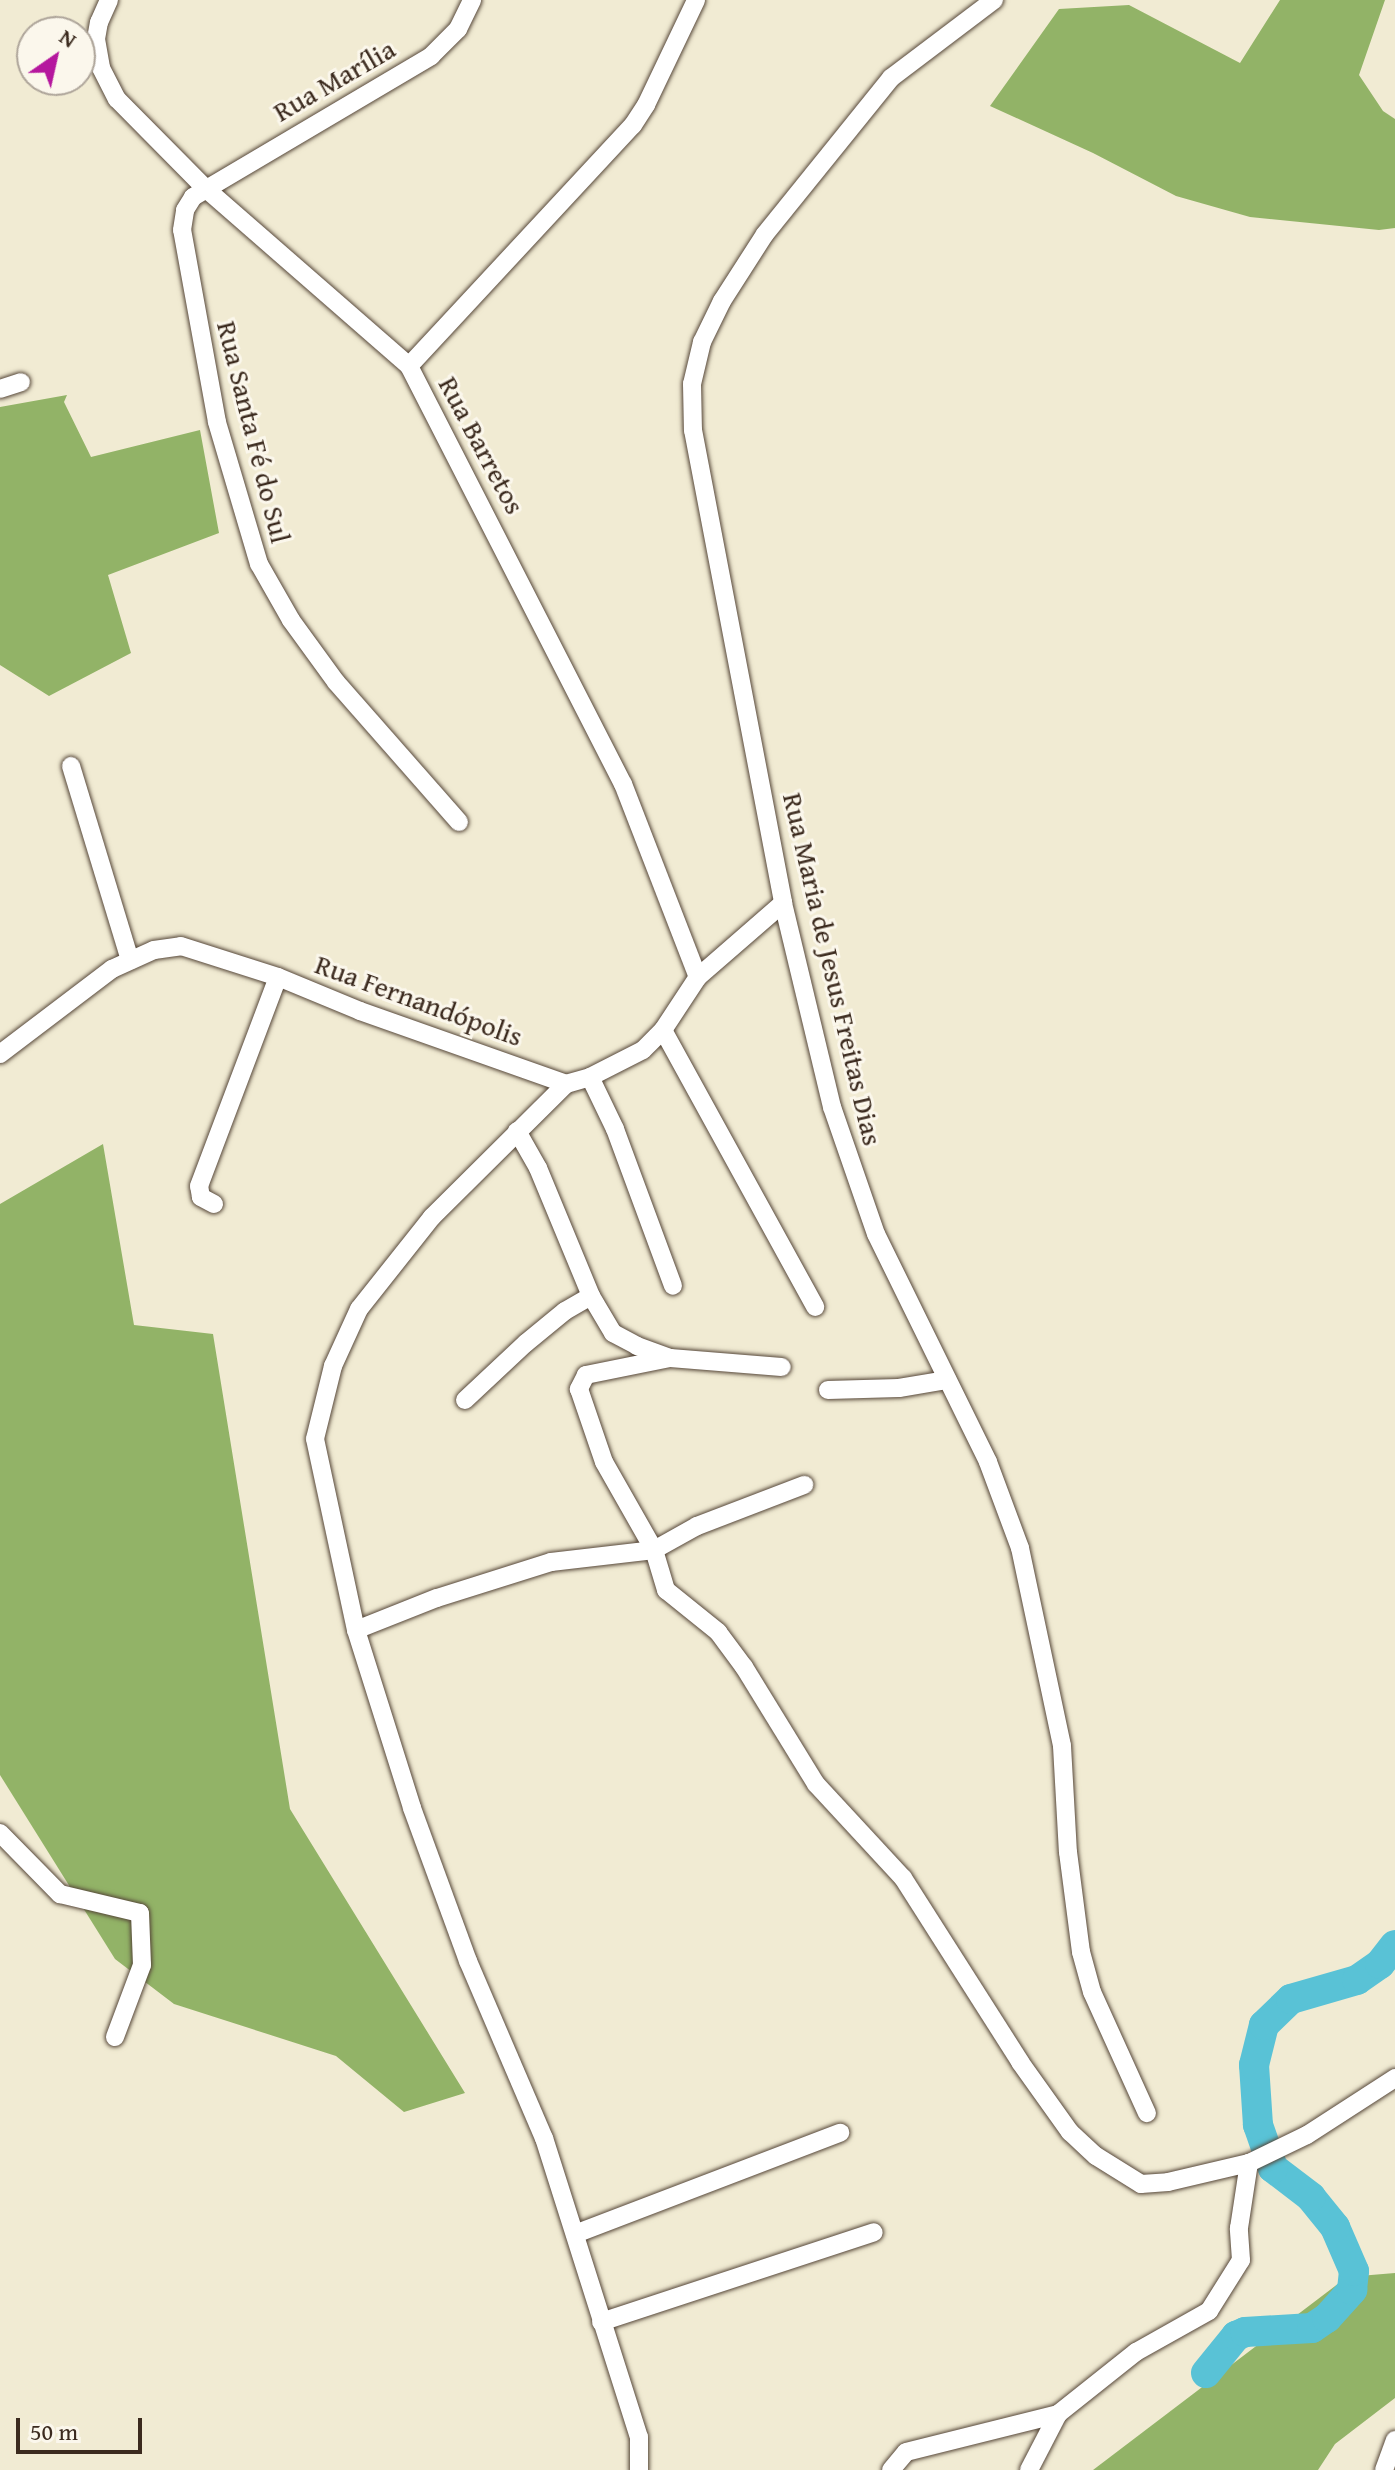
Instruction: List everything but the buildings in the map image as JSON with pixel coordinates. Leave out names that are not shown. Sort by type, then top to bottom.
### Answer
[{"type":"street","points":[[109,0],[99,22],[96,39],[101,68],[117,99],[205,188],[409,366]]},
{"type":"street","name":"Rua Marília","points":[[205,188],[431,56],[458,29],[472,0]]},
{"type":"street","name":"Rua Barretos","points":[[696,0],[633,125],[409,366],[623,784],[698,977]]},
{"type":"street","name":"Rua Maria de Jesus Freitas Dias","points":[[994,0],[891,78],[791,199],[722,301],[702,342],[692,384],[697,455],[783,903],[849,1163],[876,1234],[988,1462],[1020,1548],[1062,1746],[1068,1852],[1081,1952],[1107,2029],[1147,2113]]},
{"type":"street","name":"Rua Santa Fé do Sul","points":[[205,188],[185,210],[182,230],[217,422],[259,564],[291,620],[336,682],[459,822]]},
{"type":"street","points":[[0,389],[21,382]]},
{"type":"street","points":[[71,766],[130,960]]},
{"type":"street","points":[[639,2470],[639,2437],[544,2138],[468,1961],[412,1808],[356,1630],[315,1439],[333,1366],[359,1309],[432,1217],[566,1084],[590,1077],[643,1050],[663,1030],[698,977],[783,903]]},
{"type":"street","name":"Rua Fernandópolis","points":[[1,1051],[97,979],[154,950],[181,946],[278,977],[360,1011],[566,1084]]},
{"type":"street","points":[[214,1204],[201,1197],[199,1186],[278,977]]},
{"type":"street","points":[[663,1030],[815,1307]]},
{"type":"street","points":[[590,1077],[615,1129],[673,1286]]},
{"type":"street","points":[[517,1131],[538,1168],[591,1296],[613,1333],[670,1358]]},
{"type":"street","points":[[465,1400],[526,1343],[565,1311],[591,1296]]},
{"type":"street","points":[[782,1367],[670,1358],[586,1375],[579,1389],[604,1462],[654,1550],[666,1590],[718,1632],[744,1667],[810,1777],[903,1878],[1020,2062],[1070,2132],[1096,2156],[1141,2184],[1168,2182],[1256,2159],[1307,2135],[1395,2078]]},
{"type":"street","points":[[828,1390],[899,1388],[947,1380]]},
{"type":"street","points":[[356,1630],[437,1598],[551,1562],[654,1550],[697,1526],[804,1485]]},
{"type":"street","points":[[0,1833],[60,1894],[140,1913],[142,1965],[115,2037]]},
{"type":"street","points":[[575,2234],[840,2133]]},
{"type":"street","points":[[1029,2470],[1058,2414],[1136,2352],[1209,2311],[1241,2260],[1239,2228],[1256,2159]]},
{"type":"street","points":[[601,2322],[874,2232]]},
{"type":"street","points":[[891,2470],[906,2452],[1058,2414]]},
{"type":"street","points":[[1384,2470],[1395,2440]]},
{"type":"green space","points":[[1280,0],[1385,0],[1359,75],[1383,111],[1395,119],[1395,228],[1379,230],[1250,217],[1176,196],[1093,153],[990,106],[1059,9],[1129,5],[1240,63]]},
{"type":"green space","points":[[67,395],[64,402],[91,457],[200,430],[219,533],[108,575],[131,653],[49,696],[0,665],[0,407]]},
{"type":"green space","points":[[103,1144],[134,1325],[213,1334],[290,1809],[465,2093],[404,2112],[336,2056],[174,2004],[115,1959],[0,1775],[0,1204]]},
{"type":"green space","points":[[1395,2273],[1395,2398],[1335,2444],[1318,2470],[1093,2470],[1347,2277]]},
{"type":"waterway","points":[[1206,2373],[1236,2336],[1245,2332],[1312,2328],[1327,2318],[1352,2290],[1354,2271],[1335,2227],[1311,2197],[1273,2168],[1258,2125],[1254,2065],[1264,2025],[1291,1999],[1357,1980],[1380,1964],[1395,1945]]}]
